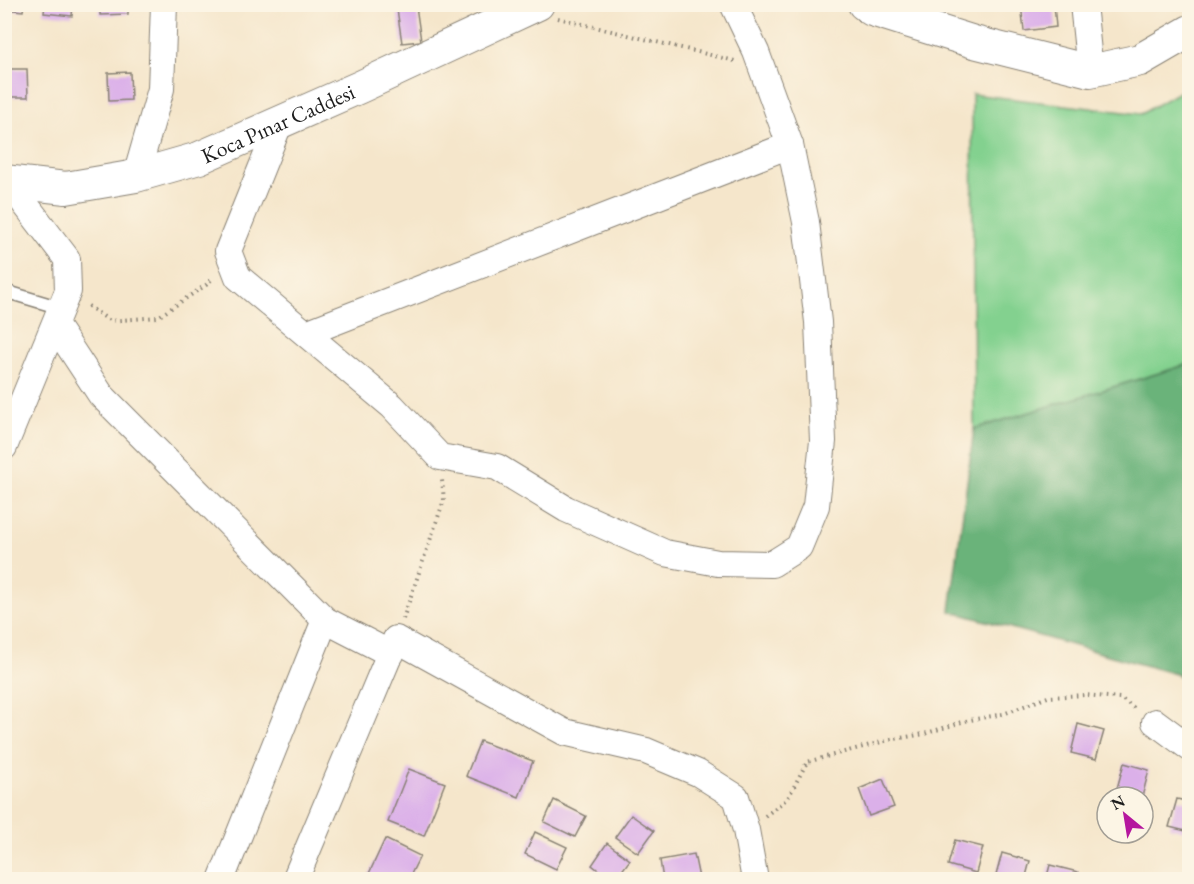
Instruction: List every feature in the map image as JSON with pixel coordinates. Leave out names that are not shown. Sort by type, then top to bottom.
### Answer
[{"type":"street","points":[[136,176],[161,89],[164,4]]},
{"type":"street","points":[[280,122],[228,251],[238,277],[393,406],[440,457],[497,467],[566,509],[665,554],[718,563],[772,564],[799,547],[816,506],[823,441],[818,322],[806,222],[790,145],[762,67],[733,4]]},
{"type":"street","points":[[864,4],[872,10],[975,42],[1090,71],[1140,60],[1190,32]]},
{"type":"street","points":[[1083,4],[1090,71]]},
{"type":"street","name":"Koca Pınar Caddesi","points":[[7,182],[66,188],[136,176],[199,158],[533,7]]},
{"type":"street","points":[[306,333],[790,145]]},
{"type":"street","points":[[4,447],[61,308],[67,259],[7,182]]},
{"type":"street","points":[[61,308],[102,395],[325,620],[393,647],[564,732],[646,751],[698,773],[736,796],[746,830],[755,879]]},
{"type":"street","points":[[221,879],[325,620]]},
{"type":"street","points":[[295,879],[393,647]]},
{"type":"street","points":[[1155,722],[1190,748]]},
{"type":"lane","points":[[4,291],[61,308]]},
{"type":"path","points":[[533,7],[762,67]]},
{"type":"path","points":[[61,308],[110,321],[158,317],[206,285],[231,258]]},
{"type":"path","points":[[393,647],[444,500],[440,457]]},
{"type":"path","points":[[746,830],[788,798],[807,762],[889,740],[924,734],[965,721],[1003,714],[1048,697],[1085,695],[1120,699],[1155,722]]},
{"type":"green space","points":[[1189,86],[1189,364],[974,429],[972,94],[1141,114]]},
{"type":"green space","points":[[1189,364],[1189,681],[1176,674],[950,611],[974,429]]},
{"type":"building","points":[[4,4],[24,4],[23,11],[4,9]]},
{"type":"building","points":[[45,4],[73,4],[72,16],[44,13]]},
{"type":"building","points":[[100,4],[128,4],[128,14],[100,15]]},
{"type":"building","points":[[1021,4],[1054,4],[1056,27],[1024,31]]},
{"type":"building","points":[[416,6],[421,41],[402,43],[397,9]]},
{"type":"building","points":[[6,69],[27,69],[28,97],[6,97]]},
{"type":"building","points":[[130,72],[131,100],[109,101],[108,73]]},
{"type":"building","points":[[1078,724],[1104,731],[1096,759],[1071,753]]},
{"type":"building","points":[[480,741],[533,761],[519,797],[466,776]]},
{"type":"building","points":[[1124,763],[1149,770],[1145,785],[1118,785]]},
{"type":"building","points":[[409,769],[445,783],[424,836],[388,822]]},
{"type":"building","points":[[883,779],[894,807],[869,816],[859,789]]},
{"type":"building","points":[[1177,799],[1190,802],[1190,832],[1169,827]]},
{"type":"building","points":[[554,800],[586,816],[575,837],[544,822]]},
{"type":"building","points":[[631,815],[654,831],[638,853],[615,837]]},
{"type":"building","points":[[535,832],[567,847],[556,869],[525,854]]},
{"type":"building","points":[[385,839],[420,856],[408,880],[366,880]]},
{"type":"building","points":[[955,840],[983,847],[976,873],[948,865]]},
{"type":"building","points":[[607,843],[630,860],[615,880],[611,880],[592,865]]},
{"type":"building","points":[[1002,853],[1030,861],[1025,880],[995,879]]},
{"type":"building","points":[[694,854],[699,878],[663,880],[660,860]]},
{"type":"building","points":[[1050,865],[1078,872],[1077,880],[1046,880]]}]
